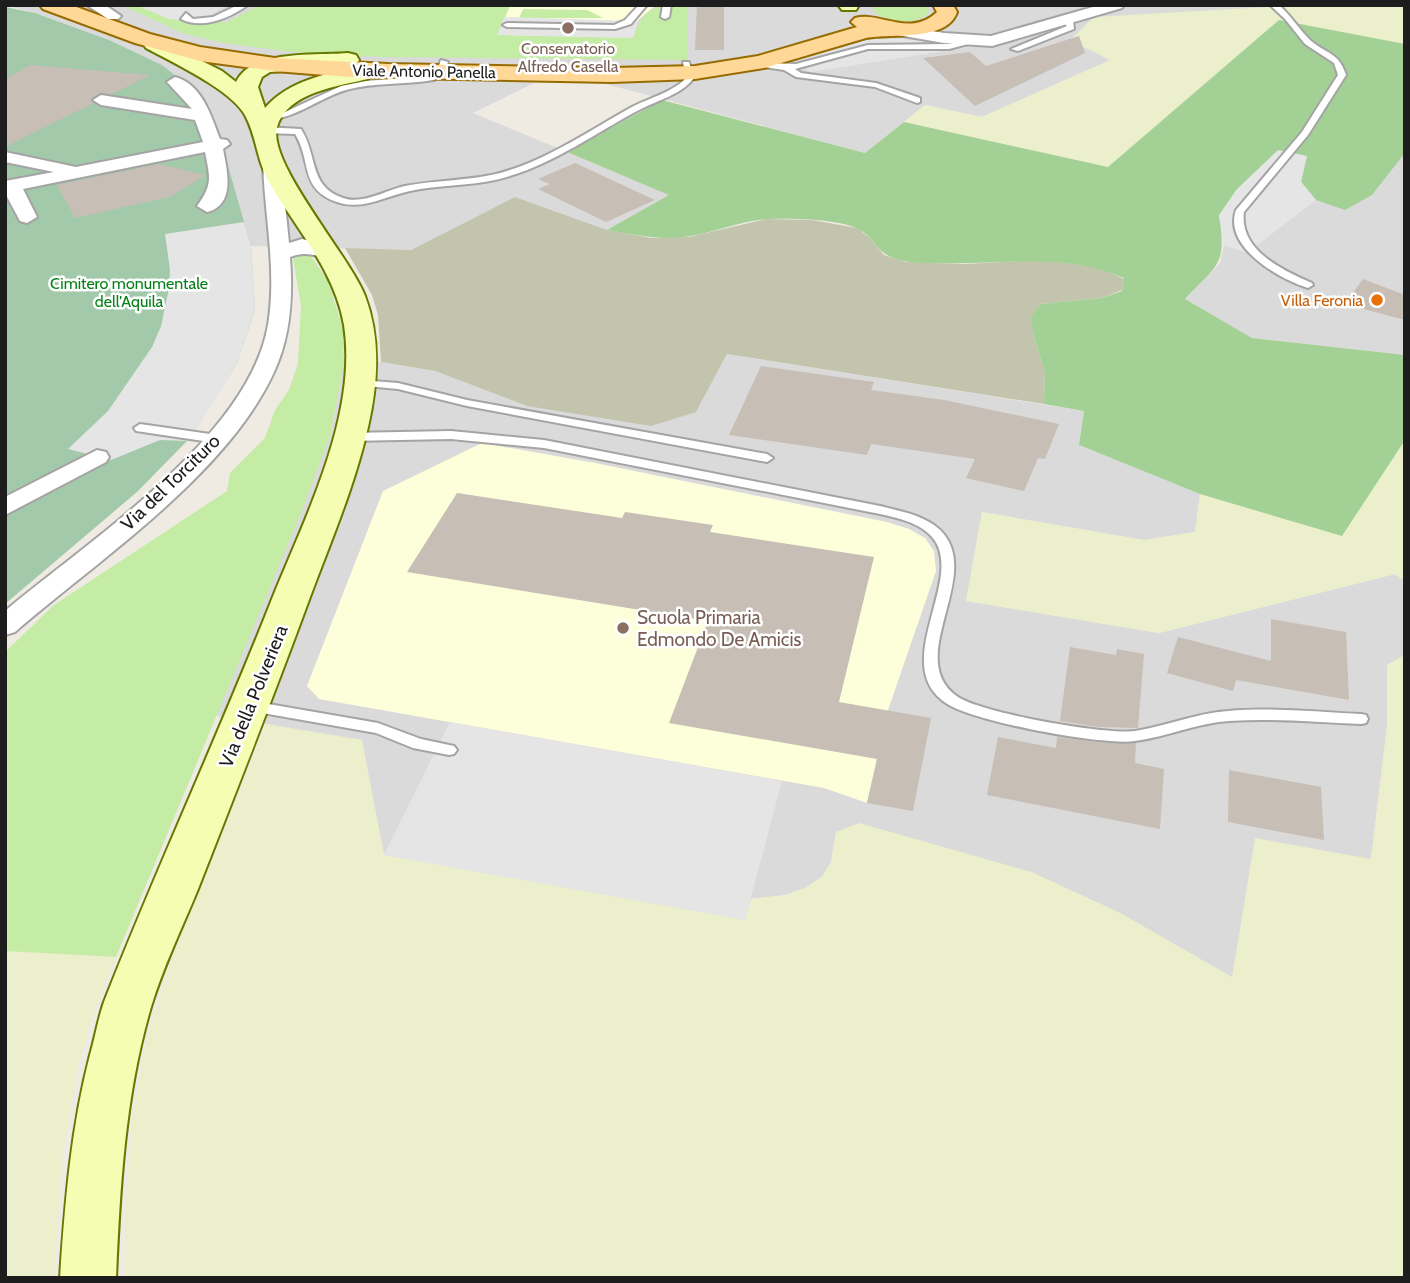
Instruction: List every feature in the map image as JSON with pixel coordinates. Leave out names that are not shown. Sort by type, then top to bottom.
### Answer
[{"type":"main road","name":"Viale Antonio Panella","points":[[50,5],[154,43],[201,54],[273,65],[399,71],[442,67]]},
{"type":"main road","name":"Viale Antonio Panella","points":[[82,5],[173,36],[239,50],[442,67],[618,75],[756,61],[805,52],[844,36],[889,28],[928,26],[950,11]]},
{"type":"main road","name":"Viale Antonio Panella","points":[[756,61],[811,41],[839,22],[849,7]]},
{"type":"main road","points":[[849,7],[859,21],[889,28]]},
{"type":"main road","points":[[154,43],[214,76],[261,117]]},
{"type":"main road","points":[[239,50],[273,65],[284,75],[261,117]]},
{"type":"main road","points":[[273,65],[348,60]]},
{"type":"main road","name":"Via della Polveriera","points":[[88,1278],[96,1163],[111,1072],[127,1006],[250,706],[335,485],[349,437],[360,383],[361,340],[352,295],[272,165],[265,146],[261,117],[246,90],[249,79],[259,69],[273,65]]},
{"type":"main road","points":[[261,117],[292,97],[326,82],[355,74],[399,71]]},
{"type":"street","points":[[94,5],[113,16]]},
{"type":"street","points":[[889,28],[969,41],[997,40],[1117,5]]},
{"type":"street","points":[[950,11],[949,30],[969,41]]},
{"type":"street","points":[[174,82],[195,99],[217,144],[220,181],[216,195],[207,206]]},
{"type":"street","points":[[101,100],[203,116]]},
{"type":"street","points":[[27,218],[8,187],[217,144]]},
{"type":"street","points":[[6,157],[60,167],[75,173]]},
{"type":"street","name":"Via del Torcituro","points":[[5,626],[162,495],[217,439],[253,389],[274,345],[282,300],[272,165]]},
{"type":"street","points":[[279,249],[300,232],[316,235]]},
{"type":"street","points":[[279,249],[302,245],[316,235]]},
{"type":"street","points":[[5,507],[97,457]]},
{"type":"lane","points":[[186,15],[185,19],[189,21],[209,21],[244,5]]},
{"type":"lane","points":[[507,25],[615,27],[628,22],[643,5]]},
{"type":"lane","points":[[666,17],[667,5]]},
{"type":"lane","points":[[1274,5],[1289,17],[1308,42],[1338,62],[1342,75],[1305,132],[1240,212],[1237,221],[1244,239],[1262,259],[1284,274],[1308,285]]},
{"type":"lane","points":[[1015,49],[1071,27],[1070,22],[1063,19]]},
{"type":"lane","points":[[756,61],[773,68],[787,68],[868,47],[955,45],[969,41]]},
{"type":"lane","points":[[261,117],[290,114],[345,88],[376,82],[435,77],[442,67]]},
{"type":"lane","points":[[261,117],[299,131],[306,147],[310,177],[314,183],[339,200],[365,202],[403,189],[480,180],[523,169],[681,87],[690,79],[688,68]]},
{"type":"lane","points":[[787,68],[799,75],[876,85],[917,100]]},
{"type":"lane","points":[[360,383],[398,386],[467,403],[767,457]]},
{"type":"lane","points":[[140,428],[217,439]]},
{"type":"lane","points":[[349,437],[463,435],[544,444],[880,510],[921,523],[940,538],[947,555],[930,655],[932,671],[939,688],[951,699],[985,712],[1123,737],[1142,736],[1206,718],[1239,715],[1361,719]]},
{"type":"lane","points":[[250,706],[378,728],[418,744],[449,750]]},
{"type":"shaded area","points":[[5,5],[1304,5],[1262,9],[1111,60],[982,117],[925,105],[865,153],[602,83],[534,83],[473,113],[670,195],[607,230],[515,197],[411,250],[251,246],[219,134],[162,65],[109,40]]},
{"type":"shaded area","points":[[136,5],[227,5],[210,15],[186,21],[169,19]]},
{"type":"shaded area","name":"Conservatorio Alfredo Casella","points":[[493,5],[656,5],[638,20],[633,38],[497,35],[509,8]]},
{"type":"shaded area","points":[[1304,5],[1405,6],[1405,44],[1279,20],[1108,167],[904,122],[925,105],[982,117],[1110,60],[1070,40],[1094,17]]},
{"type":"shaded area","points":[[504,17],[638,21],[633,38],[497,35]]},
{"type":"shaded area","points":[[865,39],[905,39],[971,47],[811,72],[789,62]]},
{"type":"shaded area","points":[[1278,150],[1307,156],[1301,182],[1316,200],[1247,253],[1224,245],[1219,215],[1237,189]]},
{"type":"shaded area","points":[[1405,153],[1405,355],[1252,338],[1185,299],[1220,263],[1237,189],[1372,195]]},
{"type":"shaded area","points":[[515,197],[607,230],[652,238],[689,237],[766,219],[812,220],[857,228],[870,238],[884,255],[906,262],[965,264],[1043,260],[1101,268],[1124,279],[1122,290],[1102,298],[1041,304],[1032,317],[1034,337],[1045,373],[1044,404],[727,354],[696,412],[651,426],[527,406],[435,371],[381,362],[378,315],[372,295],[345,248],[411,250]]},
{"type":"shaded area","points":[[244,222],[251,246],[255,310],[236,365],[199,426],[187,441],[160,440],[111,460],[68,449],[108,411],[152,347],[161,326],[169,288],[170,270],[165,234]]},
{"type":"shaded area","points":[[727,354],[1084,411],[1079,445],[1200,494],[1195,532],[1144,540],[982,512],[966,601],[1159,633],[1395,574],[1405,581],[1405,655],[1387,665],[1387,727],[1371,859],[1232,978],[1120,913],[1031,872],[836,832],[831,862],[822,877],[805,888],[785,895],[751,899],[745,920],[384,855],[361,740],[216,716],[330,436],[344,364],[381,362],[435,371],[527,406],[696,412]]},
{"type":"shaded area","points":[[1405,440],[1405,581],[1395,574],[1159,633],[966,601],[982,512],[1144,540],[1195,532],[1200,494],[1342,536]]},
{"type":"shaded area","name":"Scuola Primaria Edmondo De Amicis","points":[[482,443],[887,522],[925,538],[934,551],[936,571],[888,710],[867,803],[824,788],[319,699],[307,686],[383,491]]},
{"type":"shaded area","points":[[1405,655],[1405,1278],[125,1278],[125,1213],[132,1121],[146,1040],[170,963],[266,724],[362,740],[384,855],[745,920],[751,899],[785,895],[805,888],[822,877],[831,862],[836,832],[859,823],[1031,872],[1120,913],[1232,977],[1255,838],[1371,859],[1387,727],[1387,665]]},
{"type":"shaded area","points":[[450,722],[782,781],[745,920],[384,855]]},
{"type":"shaded area","points":[[5,951],[116,957],[96,1007],[78,1068],[62,1158],[54,1278],[5,1278]]},
{"type":"green space","points":[[121,5],[136,5],[177,20],[203,18],[225,23],[260,5],[510,5],[498,35],[633,38],[642,19],[653,9],[688,5],[688,60],[381,57],[291,52],[223,43],[182,33]]},
{"type":"green space","points":[[876,5],[924,5],[930,11],[919,19],[896,21],[875,13],[873,9]]},
{"type":"green space","name":"Cimitero monumentale dell'Aquila","points":[[5,7],[35,13],[109,40],[162,65],[205,99],[219,134],[251,246],[255,310],[236,365],[187,441],[137,492],[5,604]]},
{"type":"green space","points":[[523,9],[587,10],[603,18],[519,18]]},
{"type":"green space","points":[[1279,20],[1405,44],[1405,153],[1372,195],[1345,210],[1316,200],[1301,182],[1219,215],[1222,244],[1217,263],[1185,299],[1252,338],[1405,355],[1405,440],[1342,536],[1200,494],[1079,445],[1084,411],[1044,404],[1045,373],[1031,317],[1041,304],[1102,298],[1122,291],[1124,278],[1102,270],[1057,262],[908,262],[887,255],[858,229],[815,220],[759,220],[701,234],[670,238],[607,230],[669,195],[567,152],[662,100],[865,153],[904,122],[1108,167]]},
{"type":"green space","points":[[309,253],[328,281],[343,329],[344,364],[330,436],[301,513],[116,957],[5,951],[5,652],[54,605],[227,491],[230,473],[265,438],[275,410],[289,390],[298,363],[301,306],[293,258],[295,255]]},
{"type":"building","points":[[697,5],[724,5],[724,50],[695,50]]},
{"type":"building","points":[[1079,36],[1085,53],[975,106],[923,58],[970,52],[986,66]]},
{"type":"building","points":[[30,65],[150,75],[112,94],[100,93],[91,99],[94,103],[5,147],[5,79]]},
{"type":"building","points":[[575,163],[655,200],[606,222],[538,189],[550,184],[538,179]]},
{"type":"building","points":[[159,164],[206,175],[170,197],[75,218],[57,185]]},
{"type":"building","name":"Villa Feronia","points":[[1363,279],[1405,295],[1405,320],[1345,304]]},
{"type":"building","points":[[761,366],[874,382],[871,390],[944,400],[1059,424],[1045,459],[1038,458],[1024,491],[966,478],[975,459],[871,444],[867,455],[729,435]]},
{"type":"building","points":[[457,493],[622,518],[625,512],[713,525],[710,532],[874,557],[839,702],[931,718],[913,811],[867,803],[877,759],[669,723],[708,621],[407,572]]},
{"type":"building","points":[[1271,619],[1346,632],[1349,700],[1236,680],[1233,691],[1167,673],[1178,637],[1271,661]]},
{"type":"building","points":[[1070,647],[1116,655],[1117,649],[1144,654],[1138,728],[1098,727],[1060,721]]},
{"type":"building","points":[[998,737],[1056,748],[1057,737],[1136,743],[1135,763],[1164,769],[1160,829],[987,795]]},
{"type":"building","points":[[1229,770],[1321,787],[1324,840],[1228,822]]},
{"type":"place","name":"Conservatorio Alfredo Casella","points":[[568,28]]},
{"type":"place","name":"Villa Feronia","points":[[1377,300]]},
{"type":"place","name":"Scuola Primaria Edmondo De Amicis","points":[[623,628]]}]
